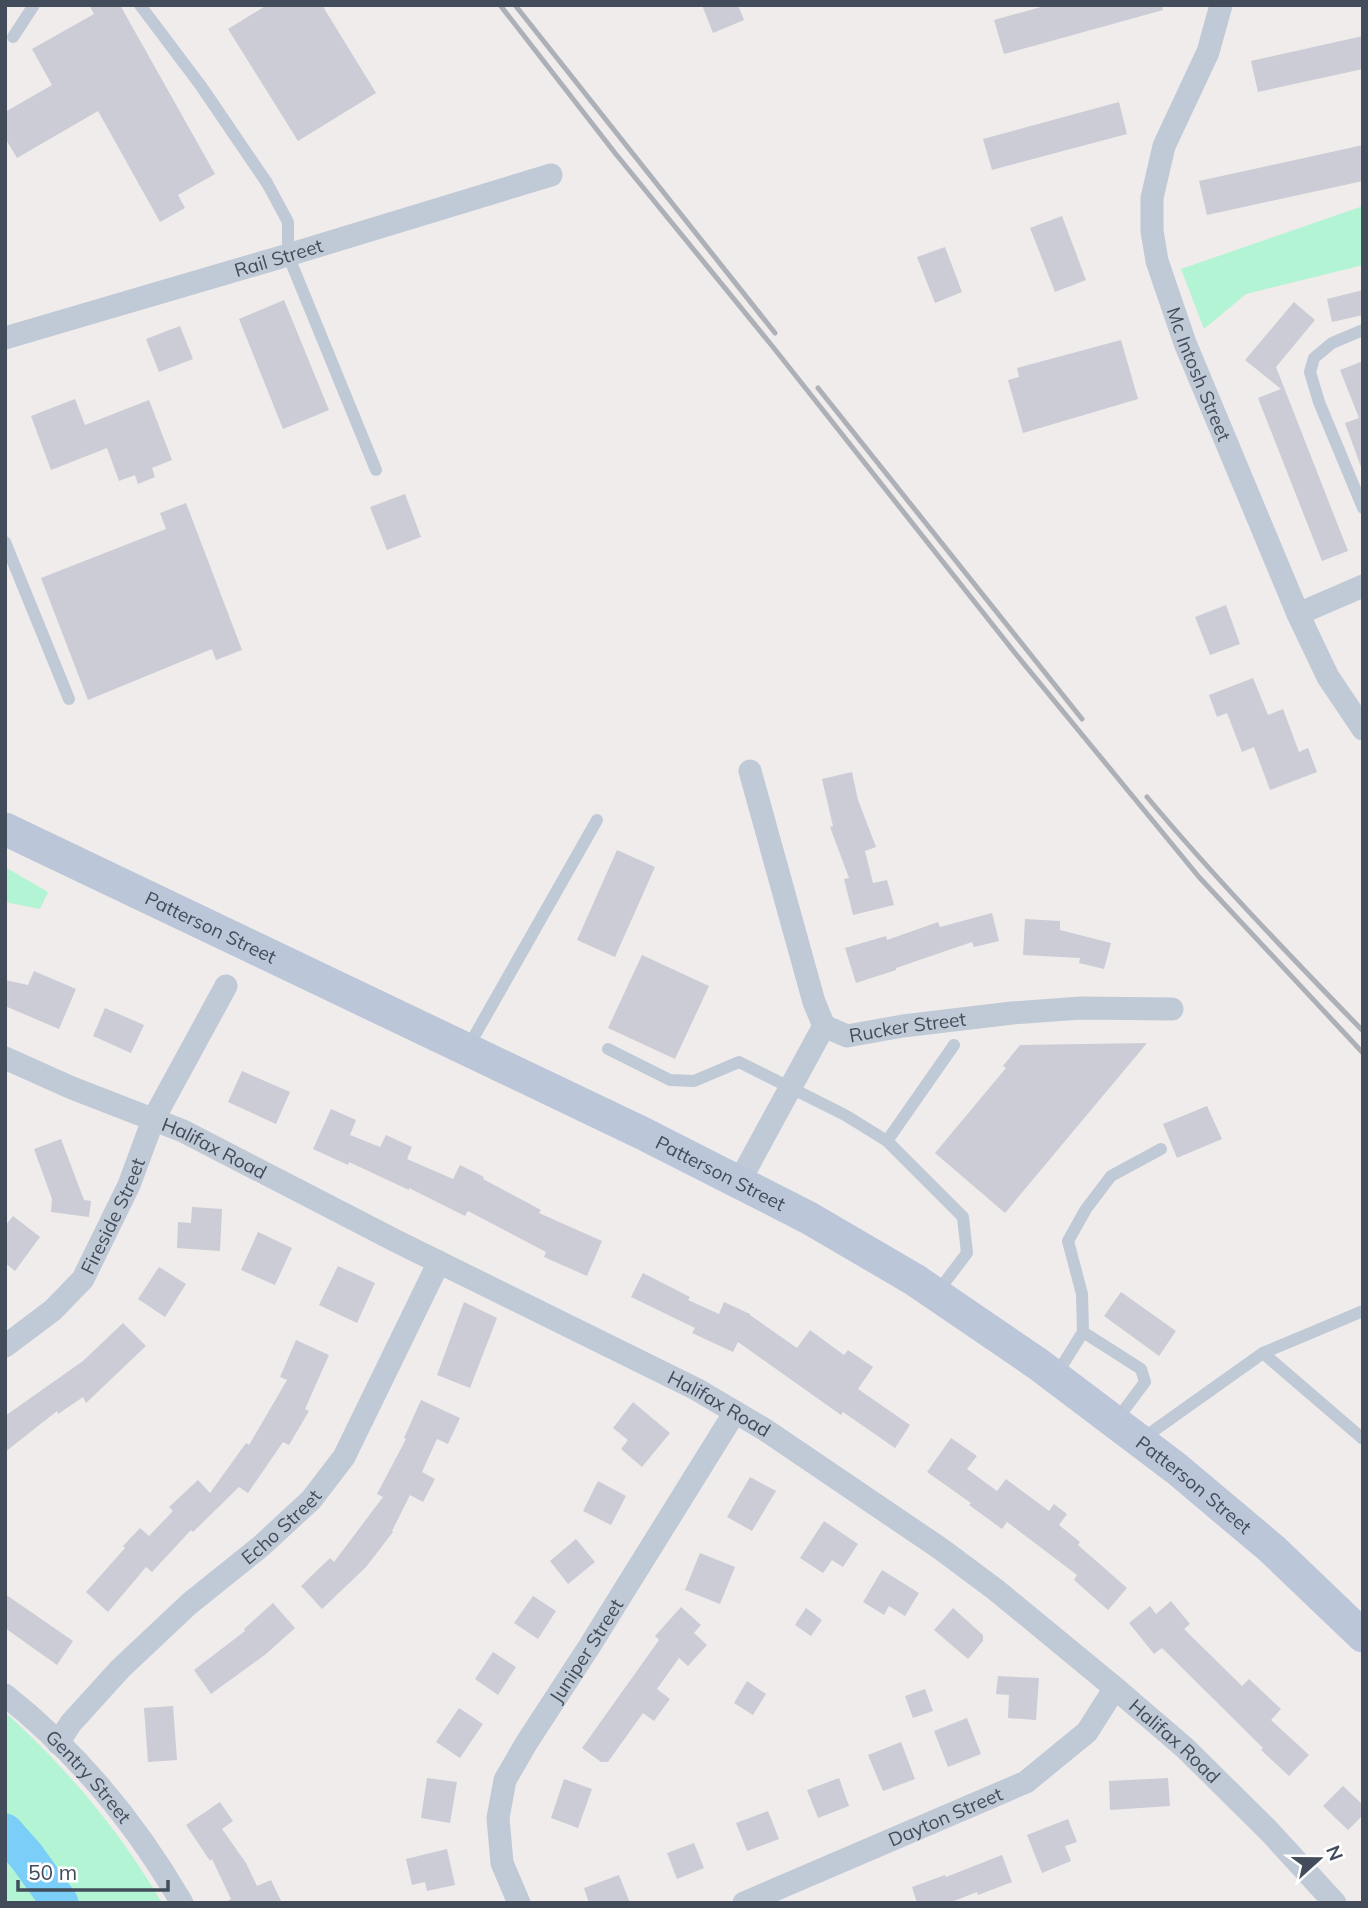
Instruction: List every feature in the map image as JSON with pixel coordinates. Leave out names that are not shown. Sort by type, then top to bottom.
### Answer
[{"type":"main road","name":"Patterson Street","points":[[5,830],[642,1133],[809,1218],[936,1294],[1055,1377],[1177,1469],[1272,1549],[1357,1626]]},
{"type":"street","name":"Mc Intosh Street","points":[[1221,5],[1208,52],[1164,146],[1153,198],[1152,231],[1157,261],[1185,343],[1298,614],[1328,677],[1363,729]]},
{"type":"street","name":"Rail Street","points":[[5,338],[551,176]]},
{"type":"street","points":[[1298,614],[1363,586]]},
{"type":"street","name":"Rucker Street","points":[[751,771],[814,1002],[824,1026],[847,1036],[903,1026],[1012,1013],[1081,1008],[1172,1009]]},
{"type":"street","name":"Fireside Street","points":[[5,1346],[53,1310],[83,1279],[129,1185],[153,1120],[226,986]]},
{"type":"street","points":[[739,1182],[824,1026]]},
{"type":"street","name":"Halifax Road","points":[[5,1058],[72,1088],[183,1131],[396,1241],[696,1389],[764,1429],[941,1549],[996,1590],[1115,1688],[1185,1748],[1268,1830],[1335,1903]]},
{"type":"street","name":"Echo Street","points":[[58,1742],[71,1723],[120,1669],[189,1604],[260,1547],[311,1500],[344,1457],[439,1262]]},
{"type":"street","name":"Juniper Street","points":[[519,1903],[502,1863],[498,1818],[505,1780],[735,1412]]},
{"type":"street","name":"Dayton Street","points":[[744,1903],[1026,1782],[1087,1732],[1115,1688]]},
{"type":"street","name":"Gentry Street","points":[[5,1695],[58,1742],[107,1793],[159,1864],[182,1903]]},
{"type":"lane","points":[[13,37],[34,5]]},
{"type":"lane","points":[[140,5],[201,86],[267,183],[288,222],[288,255],[376,470]]},
{"type":"lane","points":[[1363,330],[1332,343],[1314,358],[1310,372],[1319,402],[1363,508]]},
{"type":"lane","points":[[5,542],[69,699]]},
{"type":"lane","points":[[467,1049],[597,820]]},
{"type":"lane","points":[[887,1140],[954,1045]]},
{"type":"lane","points":[[608,1049],[670,1080],[694,1081],[738,1062],[845,1115],[887,1140],[963,1217],[968,1253],[936,1294]]},
{"type":"lane","points":[[1055,1377],[1083,1332],[1082,1294],[1068,1241],[1086,1209],[1111,1176],[1161,1149]]},
{"type":"lane","points":[[1127,1431],[1263,1353],[1363,1311]]},
{"type":"lane","points":[[1083,1332],[1141,1368],[1145,1382],[1127,1431]]},
{"type":"lane","points":[[1263,1353],[1363,1439]]},
{"type":"green space","points":[[1363,206],[1363,265],[1246,294],[1204,329],[1181,269]]},
{"type":"green space","points":[[5,867],[48,892],[40,909],[5,902]]},
{"type":"green space","points":[[5,1712],[50,1755],[91,1801],[146,1876],[162,1903],[5,1903]]},
{"type":"building","points":[[89,5],[120,5],[215,174],[178,195],[185,208],[160,222],[98,111],[17,158],[5,138],[5,112],[52,85],[32,49],[94,14]]},
{"type":"building","points":[[267,5],[322,5],[376,93],[298,141],[228,29]]},
{"type":"building","points":[[702,5],[738,5],[744,20],[713,33]]},
{"type":"building","points":[[1048,5],[1162,5],[1163,10],[1004,54],[994,20]]},
{"type":"building","points":[[1363,36],[1363,69],[1258,92],[1251,61]]},
{"type":"building","points":[[1119,102],[1127,134],[992,170],[983,139]]},
{"type":"building","points":[[1363,145],[1363,181],[1207,215],[1199,181]]},
{"type":"building","points":[[1062,216],[1086,280],[1055,292],[1030,228]]},
{"type":"building","points":[[945,247],[962,292],[935,303],[917,257]]},
{"type":"building","points":[[1363,290],[1363,315],[1332,322],[1327,299]]},
{"type":"building","points":[[284,300],[329,410],[283,429],[239,319]]},
{"type":"building","points":[[1294,302],[1315,320],[1276,367],[1348,551],[1322,561],[1258,398],[1281,389],[1245,360]]},
{"type":"building","points":[[180,326],[193,359],[159,372],[146,339]]},
{"type":"building","points":[[1121,340],[1138,399],[1023,433],[1008,380],[1019,377],[1017,368]]},
{"type":"building","points":[[1363,361],[1361,467],[1345,423],[1359,418],[1340,370]]},
{"type":"building","points":[[75,399],[85,425],[149,400],[172,460],[152,468],[155,477],[138,484],[135,475],[119,481],[107,448],[51,470],[31,416]]},
{"type":"building","points":[[405,494],[421,537],[387,550],[370,507]]},
{"type":"building","points":[[186,503],[242,650],[216,660],[212,649],[88,700],[41,578],[166,529],[160,513]]},
{"type":"building","points":[[1226,605],[1240,644],[1210,655],[1195,617]]},
{"type":"building","points":[[1253,678],[1268,715],[1283,709],[1299,752],[1308,748],[1317,772],[1270,790],[1254,747],[1242,752],[1227,713],[1217,717],[1209,695]]},
{"type":"building","points":[[852,772],[858,800],[876,847],[865,851],[873,883],[887,880],[894,905],[853,915],[844,879],[849,878],[830,827],[833,826],[822,779]]},
{"type":"building","points":[[617,850],[655,867],[615,957],[577,940]]},
{"type":"building","points":[[992,913],[999,941],[974,947],[972,942],[856,983],[845,948],[886,936],[887,940],[938,922],[940,927]]},
{"type":"building","points":[[1025,919],[1060,921],[1060,930],[1111,943],[1104,969],[1079,963],[1080,958],[1023,955]]},
{"type":"building","points":[[642,955],[709,986],[675,1059],[608,1028]]},
{"type":"building","points":[[34,971],[76,989],[59,1029],[5,1006],[5,980],[28,985]]},
{"type":"building","points":[[105,1008],[144,1025],[131,1053],[93,1036]]},
{"type":"building","points":[[1147,1043],[1005,1213],[935,1153],[1006,1068],[1003,1066],[1020,1045]]},
{"type":"building","points":[[242,1071],[290,1092],[276,1124],[228,1102]]},
{"type":"building","points":[[1207,1106],[1222,1139],[1177,1158],[1163,1124]]},
{"type":"building","points":[[331,1109],[356,1120],[350,1135],[380,1147],[386,1135],[412,1147],[407,1159],[453,1179],[460,1165],[541,1210],[539,1213],[602,1241],[587,1276],[544,1257],[546,1252],[468,1211],[465,1216],[409,1188],[313,1149]]},
{"type":"building","points":[[61,1139],[84,1200],[91,1201],[89,1217],[51,1212],[52,1199],[34,1149]]},
{"type":"building","points":[[192,1207],[222,1209],[220,1251],[177,1248],[178,1222],[191,1223]]},
{"type":"building","points":[[13,1216],[40,1237],[15,1271],[5,1263],[5,1226]]},
{"type":"building","points":[[258,1232],[292,1248],[275,1285],[241,1270]]},
{"type":"building","points":[[338,1266],[375,1283],[357,1323],[319,1305]]},
{"type":"building","points":[[159,1267],[186,1284],[165,1317],[138,1299]]},
{"type":"building","points":[[643,1273],[690,1297],[688,1300],[719,1314],[724,1302],[750,1314],[797,1348],[810,1330],[844,1355],[848,1350],[873,1367],[858,1389],[910,1425],[895,1448],[843,1412],[841,1415],[738,1342],[733,1352],[692,1333],[695,1328],[631,1297]]},
{"type":"building","points":[[1121,1292],[1176,1331],[1159,1356],[1104,1316]]},
{"type":"building","points":[[464,1302],[497,1318],[470,1388],[437,1375]]},
{"type":"building","points":[[123,1323],[146,1346],[86,1403],[83,1397],[58,1414],[57,1411],[5,1452],[5,1416],[83,1361]]},
{"type":"building","points":[[296,1340],[329,1355],[305,1409],[309,1411],[289,1445],[283,1442],[248,1493],[239,1487],[193,1532],[191,1530],[152,1572],[146,1567],[108,1612],[86,1592],[140,1528],[149,1536],[173,1511],[169,1507],[198,1480],[210,1493],[246,1443],[249,1445],[287,1380],[280,1377]]},
{"type":"building","points":[[421,1400],[460,1418],[448,1444],[437,1439],[422,1472],[435,1479],[423,1502],[410,1495],[393,1532],[366,1567],[322,1609],[301,1586],[330,1558],[334,1562],[383,1497],[377,1494],[406,1439],[404,1438]]},
{"type":"building","points":[[633,1402],[670,1433],[642,1467],[621,1449],[628,1440],[613,1428]]},
{"type":"building","points":[[951,1438],[977,1456],[967,1469],[997,1491],[1006,1479],[1049,1511],[1054,1504],[1067,1514],[1059,1525],[1127,1588],[1108,1610],[1074,1580],[1077,1575],[1007,1522],[1002,1529],[927,1472]]},
{"type":"building","points":[[750,1477],[776,1491],[752,1531],[727,1517]]},
{"type":"building","points":[[598,1481],[626,1496],[611,1525],[583,1511]]},
{"type":"building","points":[[824,1521],[858,1544],[843,1567],[832,1560],[823,1573],[800,1558]]},
{"type":"building","points":[[576,1539],[595,1562],[568,1584],[550,1561]]},
{"type":"building","points":[[700,1553],[735,1567],[720,1604],[685,1590]]},
{"type":"building","points":[[882,1570],[919,1593],[905,1616],[889,1606],[884,1615],[863,1602]]},
{"type":"building","points":[[5,1594],[73,1641],[57,1665],[5,1628]]},
{"type":"building","points":[[533,1596],[556,1611],[538,1639],[514,1623]]},
{"type":"building","points":[[1171,1601],[1190,1624],[1184,1629],[1242,1686],[1249,1679],[1281,1709],[1271,1720],[1309,1755],[1289,1776],[1162,1648],[1154,1654],[1129,1623],[1150,1606],[1156,1614]]},
{"type":"building","points":[[273,1603],[295,1628],[266,1654],[211,1694],[194,1670],[245,1631],[244,1629]]},
{"type":"building","points":[[681,1607],[701,1625],[694,1633],[707,1645],[688,1666],[679,1658],[657,1689],[670,1699],[654,1721],[643,1713],[608,1762],[601,1762],[582,1748],[659,1640],[655,1636]]},
{"type":"building","points":[[806,1608],[822,1620],[811,1636],[795,1625]]},
{"type":"building","points":[[953,1608],[983,1635],[983,1641],[968,1659],[934,1630]]},
{"type":"building","points":[[493,1652],[516,1667],[498,1695],[475,1679]]},
{"type":"building","points":[[998,1676],[1039,1678],[1036,1720],[1008,1718],[1009,1695],[996,1694]]},
{"type":"building","points":[[747,1681],[766,1694],[753,1715],[734,1703]]},
{"type":"building","points":[[925,1689],[933,1711],[913,1718],[905,1696]]},
{"type":"building","points":[[173,1706],[177,1760],[148,1762],[144,1708]]},
{"type":"building","points":[[459,1708],[483,1724],[460,1758],[436,1742]]},
{"type":"building","points":[[967,1718],[981,1754],[948,1767],[934,1731]]},
{"type":"building","points":[[901,1742],[915,1779],[883,1791],[868,1755]]},
{"type":"building","points":[[427,1778],[457,1782],[450,1823],[421,1818]]},
{"type":"building","points":[[839,1778],[849,1806],[818,1818],[807,1790]]},
{"type":"building","points":[[1168,1778],[1170,1806],[1110,1810],[1109,1781]]},
{"type":"building","points":[[564,1779],[592,1789],[578,1828],[551,1818]]},
{"type":"building","points":[[1343,1786],[1363,1805],[1363,1815],[1348,1830],[1323,1806]]},
{"type":"building","points":[[220,1802],[233,1821],[222,1829],[246,1863],[257,1886],[271,1880],[282,1903],[224,1903],[231,1899],[212,1859],[210,1861],[186,1825]]},
{"type":"building","points":[[768,1811],[779,1839],[747,1851],[736,1823]]},
{"type":"building","points":[[1068,1819],[1077,1842],[1065,1846],[1071,1861],[1042,1873],[1027,1835]]},
{"type":"building","points":[[694,1843],[704,1868],[677,1879],[667,1853]]},
{"type":"building","points":[[447,1849],[455,1885],[427,1891],[425,1882],[412,1885],[406,1859]]},
{"type":"building","points":[[1002,1855],[1012,1882],[949,1903],[917,1903],[912,1887]]},
{"type":"building","points":[[619,1875],[630,1903],[589,1903],[584,1888]]},
{"type":"waterway","points":[[5,1832],[60,1903]]},
{"type":"railway","points":[[500,5],[1015,653],[1199,877],[1363,1053]]},
{"type":"railway","points":[[515,5],[775,333]]},
{"type":"railway","points":[[818,388],[1082,719]]},
{"type":"railway","points":[[1147,797],[1226,887],[1363,1031]]}]
